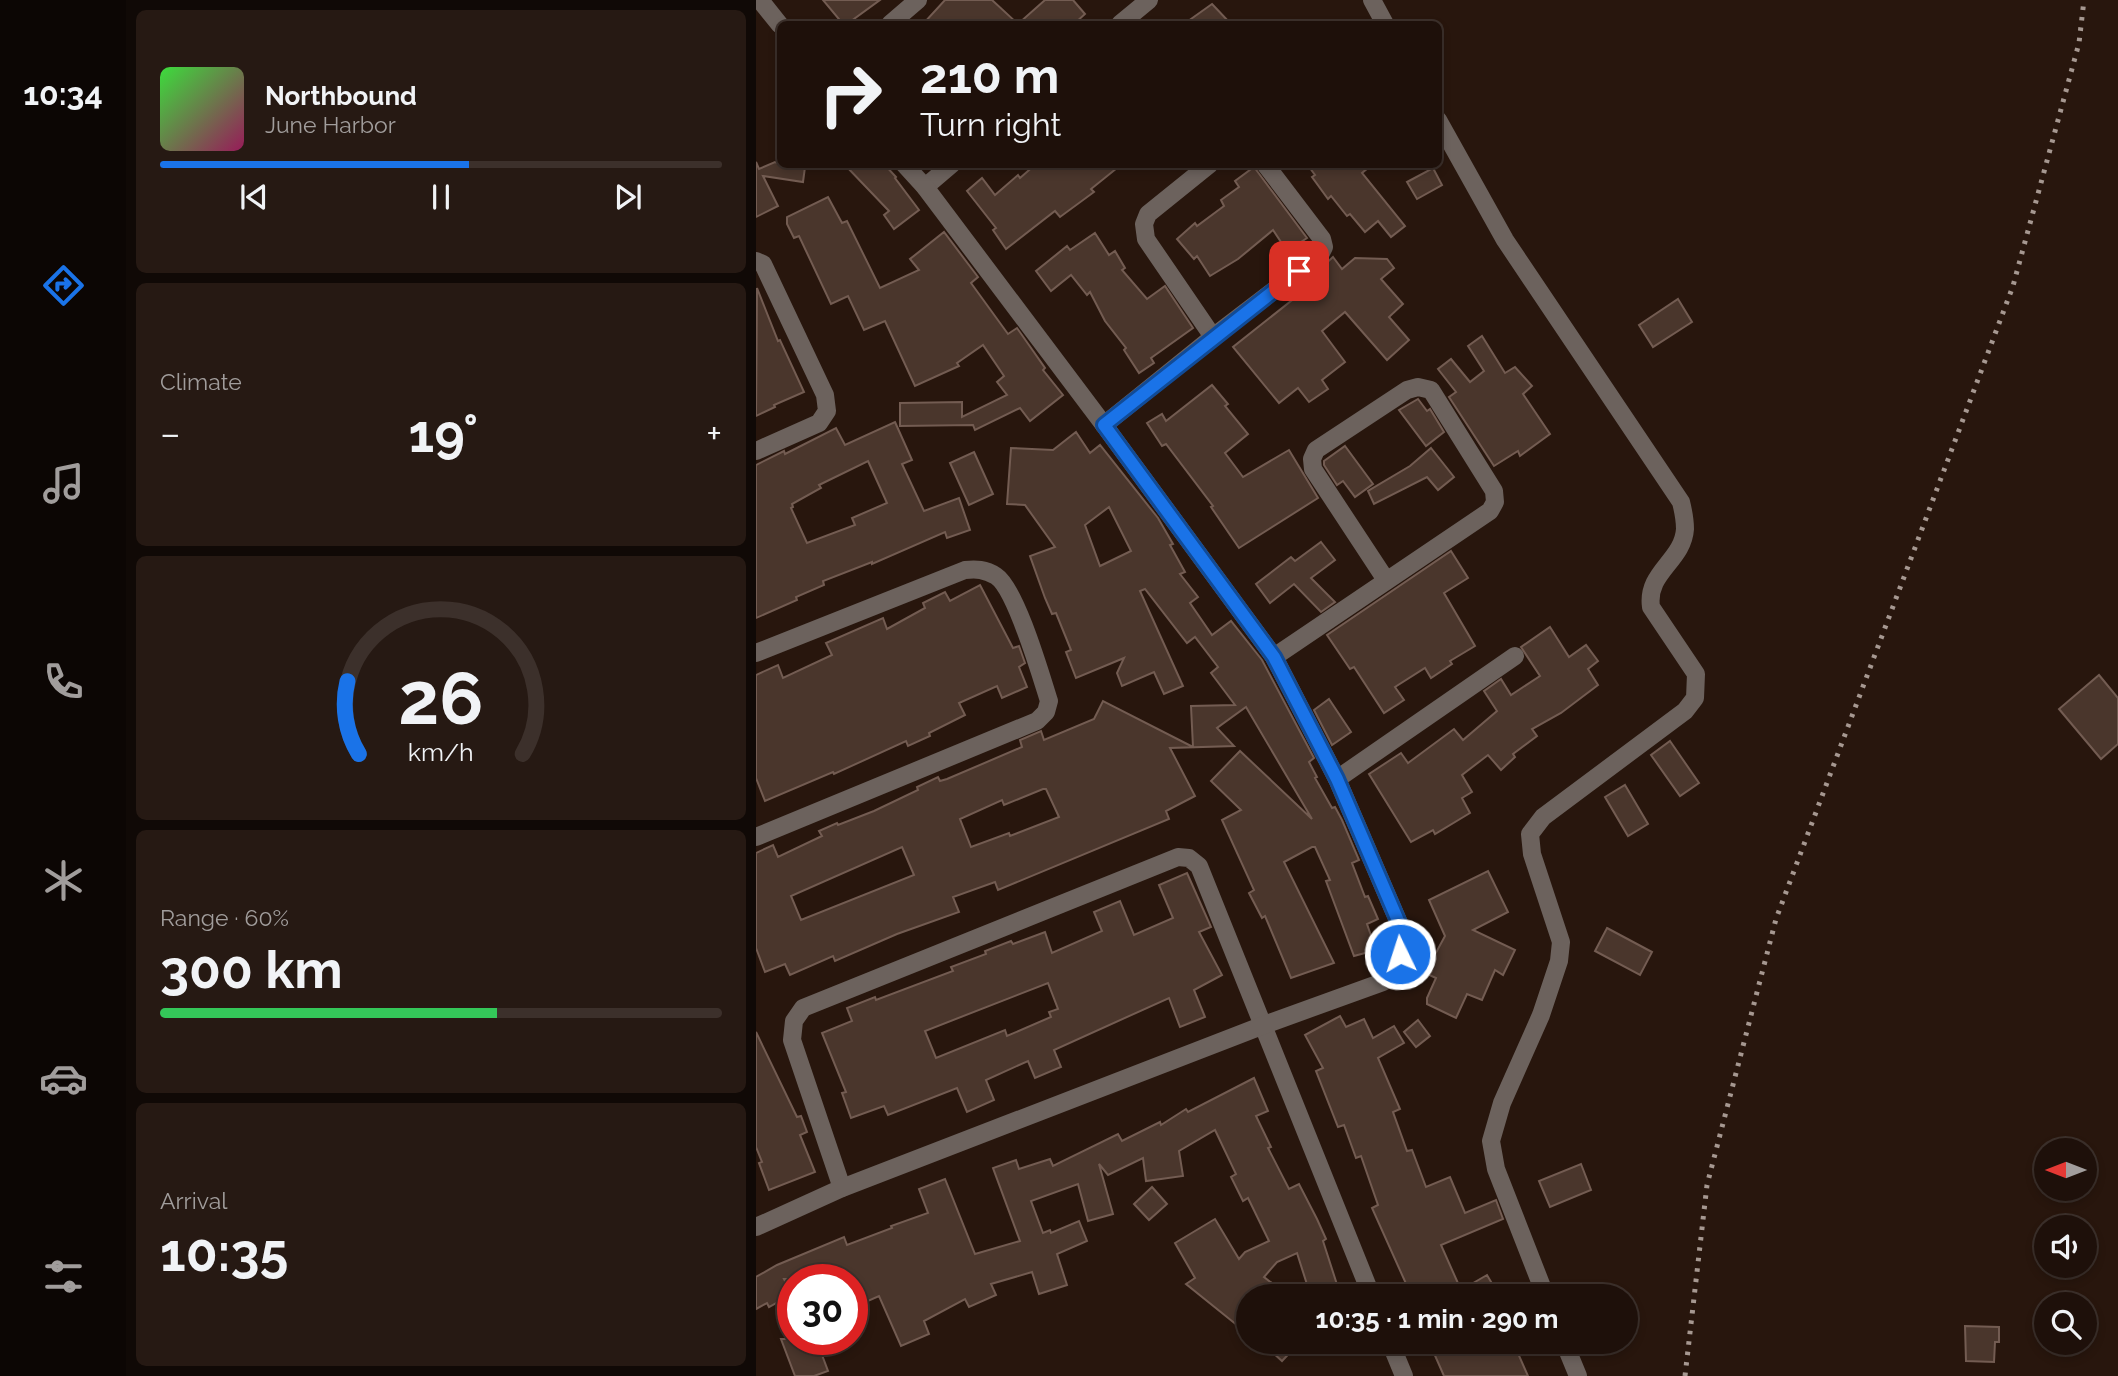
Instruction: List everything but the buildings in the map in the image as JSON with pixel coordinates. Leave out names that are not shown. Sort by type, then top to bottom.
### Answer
[{"type":"street","points":[[760,0],[777,21]]},
{"type":"street","points":[[894,21],[918,0]]},
{"type":"street","points":[[1124,21],[1149,0]]},
{"type":"street","points":[[1372,0],[1383,21]]},
{"type":"street","points":[[1442,127],[1505,240],[1681,502],[1685,530],[1679,548],[1654,582],[1650,594],[1651,607],[1696,674],[1695,698],[1685,711],[1543,817],[1530,834],[1532,854],[1561,942],[1559,961],[1541,1015],[1503,1103],[1491,1141],[1496,1169],[1541,1284]]},
{"type":"street","points":[[756,1227],[842,1188],[1264,1025],[1383,982],[1400,954],[1399,923],[1337,779],[1274,657],[1104,425],[925,187],[908,168]]},
{"type":"street","points":[[925,187],[947,168]]},
{"type":"street","points":[[1205,168],[1148,214],[1144,224],[1146,239],[1213,337]]},
{"type":"street","points":[[1104,425],[1320,255],[1324,247],[1322,239],[1268,168]]},
{"type":"street","points":[[756,261],[763,264],[814,371],[825,395],[827,411],[819,423],[756,451]]},
{"type":"street","points":[[1274,657],[1490,511],[1495,502],[1494,491],[1431,390],[1418,387],[1407,390],[1316,450],[1312,459],[1313,469],[1386,580]]},
{"type":"street","points":[[756,653],[965,570],[981,569],[999,578],[1018,612],[1049,701],[1046,712],[1037,721],[756,837]]},
{"type":"street","points":[[1337,779],[1515,656]]},
{"type":"street","points":[[842,1188],[792,1040],[794,1021],[803,1008],[1178,857],[1189,858],[1199,866],[1367,1284]]},
{"type":"street","points":[[1395,1354],[1404,1376]]},
{"type":"street","points":[[1569,1354],[1578,1376]]},
{"type":"railway","points":[[1685,1376],[1707,1185],[1776,919],[2013,286],[2079,43],[2084,0]]},
{"type":"route","points":[[1299,271],[1104,425],[1274,657],[1337,779],[1399,923],[1400,954]]}]
